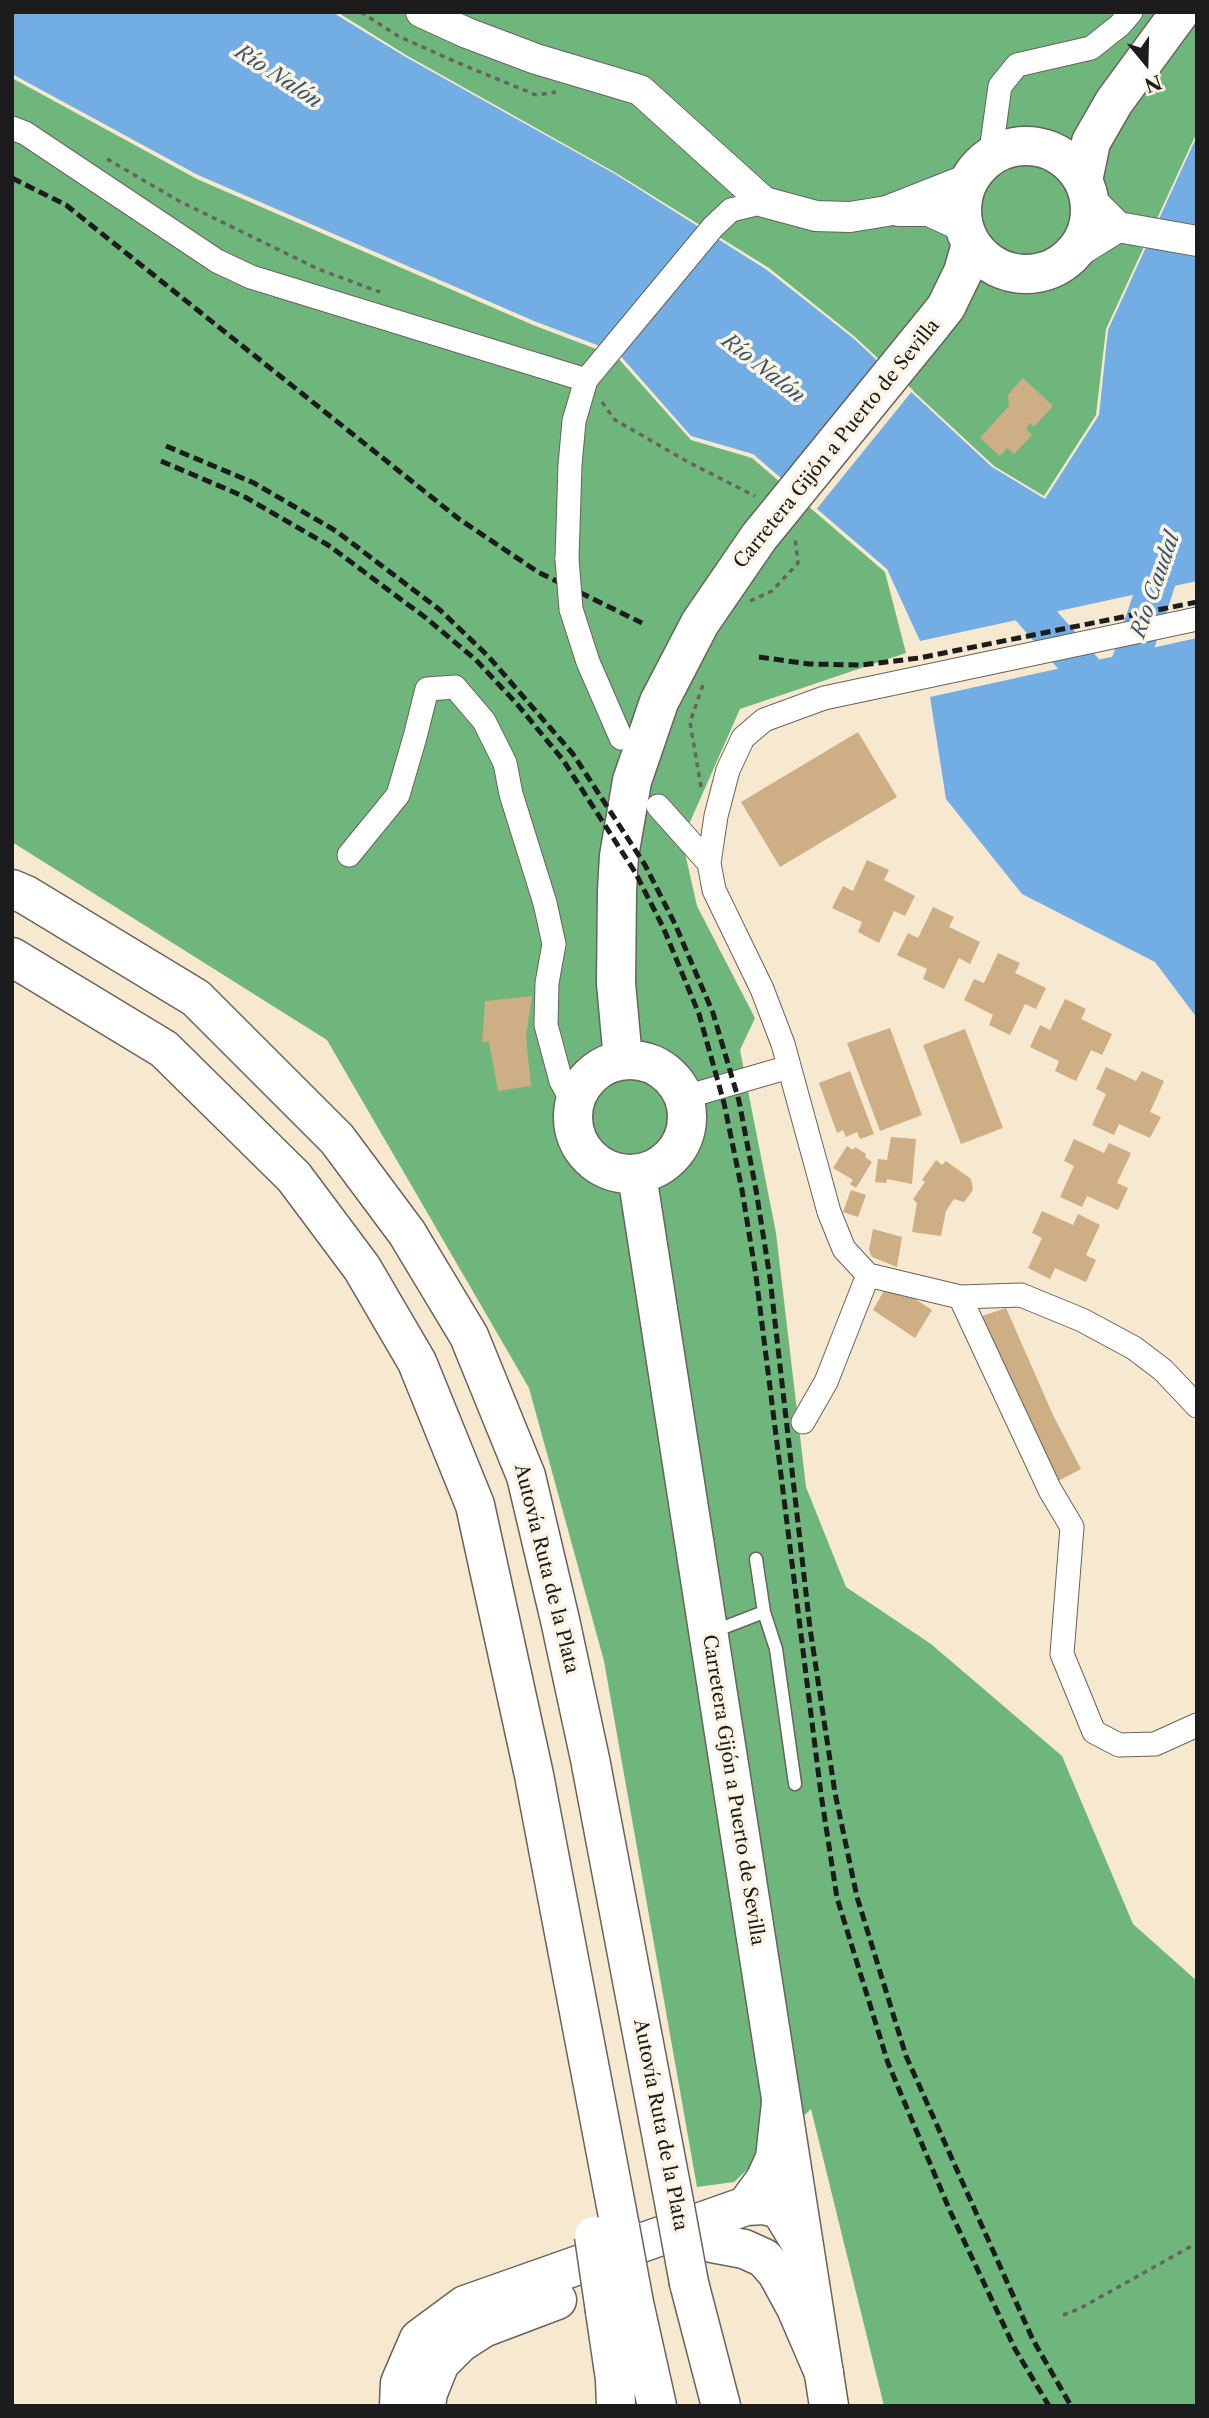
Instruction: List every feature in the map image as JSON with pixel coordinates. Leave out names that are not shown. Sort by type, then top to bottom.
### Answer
[{"type":"highway","points":[[1086,189],[1065,161],[1042,148],[1024,146],[1006,150],[980,168],[963,202],[967,236],[993,266],[1013,273],[1034,274],[1053,268],[1070,257],[1087,230],[1090,214],[1086,189],[1091,142],[1114,102],[1180,12]]},
{"type":"highway","points":[[1042,148],[1070,134],[1114,102]]},
{"type":"highway","name":"Carretera Gijón a Puerto de Sevilla","points":[[623,1060],[616,983],[619,856],[632,781],[665,690],[700,623],[759,537],[938,317],[963,272],[967,236]]},
{"type":"highway","name":"Carretera Gijón a Puerto de Sevilla","points":[[938,317],[976,287],[1013,273]]},
{"type":"highway","name":"Autovía Ruta de la Plata","points":[[12,889],[196,998],[337,1139],[407,1233],[469,1336],[526,1476],[557,1607],[590,1759],[689,2283],[721,2406]]},
{"type":"highway","points":[[12,957],[164,1049],[294,1177],[362,1268],[417,1362],[475,1505],[534,1775],[619,2307],[657,2406]]},
{"type":"highway","points":[[623,1060],[654,1065],[678,1084],[682,1098],[688,1113],[683,1142],[664,1164],[637,1175],[615,1173],[595,1163],[580,1147],[573,1126],[574,1104],[584,1083],[601,1068],[623,1060]]},
{"type":"highway","name":"Carretera Gijón a Puerto de Sevilla","points":[[637,1175],[781,2103],[773,2200]]},
{"type":"highway","points":[[781,2103],[775,2158],[765,2180],[773,2200],[803,2247],[826,2390]]},
{"type":"highway","points":[[426,2406],[428,2393],[440,2363],[460,2343],[483,2328],[712,2243],[762,2221],[773,2200]]},
{"type":"highway","points":[[399,2406],[400,2383],[419,2339],[466,2305],[773,2200]]},
{"type":"highway","points":[[712,2243],[744,2249],[764,2258],[777,2273],[796,2308],[826,2390]]},
{"type":"highway","points":[[616,2406],[619,2307]]},
{"type":"street","points":[[421,12],[536,59],[640,90],[764,202],[816,216],[850,217],[887,211],[929,211],[967,236]]},
{"type":"street","points":[[887,211],[980,168],[1000,86],[1017,65],[1091,48],[1120,25],[1131,12]]},
{"type":"street","points":[[12,128],[217,261],[251,277],[586,380]]},
{"type":"street","points":[[1086,189],[1118,227],[1197,241]]},
{"type":"street","points":[[621,738],[588,662],[571,609],[567,559],[574,421],[586,380],[713,227],[732,210],[764,202]]},
{"type":"street","points":[[1070,257],[1118,227]]},
{"type":"street","points":[[1197,619],[824,698],[764,720],[743,738],[728,770],[716,816],[709,863],[714,890],[762,989],[789,1067],[829,1212],[844,1249],[868,1275],[960,1297],[1021,1295],[1083,1321],[1134,1348],[1163,1370],[1197,1406]]},
{"type":"street","points":[[349,855],[398,795],[427,689],[455,687],[484,721],[505,763],[511,794],[545,903],[554,944],[547,983],[546,1025],[561,1081],[574,1104]]},
{"type":"street","points":[[658,806],[709,863]]},
{"type":"street","points":[[682,1098],[789,1067]]},
{"type":"street","points":[[803,1422],[826,1382],[868,1275]]},
{"type":"street","points":[[960,1297],[1050,1490],[1072,1527],[1062,1654],[1094,1732],[1119,1745],[1155,1744],[1197,1725]]},
{"type":"lane","points":[[756,1559],[764,1612],[776,1649],[795,1784]]},
{"type":"lane","points":[[708,1633],[764,1612]]},
{"type":"path","points":[[96,153],[180,201],[318,269],[392,296]]},
{"type":"path","points":[[1063,2315],[1079,2309],[1197,2243]]},
{"type":"green space","points":[[337,12],[1197,12],[1197,132],[1106,329],[1096,415],[1044,496],[994,466],[855,337],[769,268],[616,173],[406,55]]},
{"type":"green space","points":[[12,78],[197,179],[533,325],[617,357],[691,440],[752,458],[885,572],[906,653],[740,709],[682,840],[697,906],[755,1018],[740,1050],[776,1233],[806,1487],[846,1587],[931,1644],[1062,1756],[1133,1924],[1197,1981],[1197,2406],[884,2406],[811,2109],[734,2182],[697,2187],[604,1661],[529,1388],[327,1040],[12,842]]},
{"type":"water","points":[[12,12],[332,12],[404,56],[615,174],[767,270],[853,338],[992,467],[1045,499],[1099,415],[1108,330],[1197,136],[1197,581],[920,641],[887,569],[753,454],[691,436],[618,353],[534,321],[198,175],[12,74]]},
{"type":"water","points":[[1197,638],[1197,1018],[1155,962],[1022,894],[946,799],[930,697]]},
{"type":"pier","points":[[879,358],[913,390],[815,511],[780,481]]},
{"type":"building","points":[[1023,378],[1053,406],[1034,427],[1030,423],[1026,429],[1032,435],[1014,454],[1007,448],[1000,456],[980,438],[1009,406],[1008,395]]},
{"type":"building","points":[[858,732],[897,797],[780,867],[741,802]]},
{"type":"building","points":[[867,860],[889,870],[884,880],[915,896],[905,916],[894,911],[879,943],[858,932],[862,922],[832,908],[843,886],[853,891]]},
{"type":"building","points":[[933,907],[954,917],[949,927],[980,942],[970,964],[959,958],[944,989],[923,979],[927,969],[897,955],[908,933],[918,938]]},
{"type":"building","points":[[998,953],[1020,963],[1015,973],[1046,988],[1036,1009],[1025,1004],[1010,1035],[989,1025],[993,1015],[964,1000],[974,979],[984,983]]},
{"type":"building","points":[[532,996],[526,1037],[531,1086],[498,1091],[489,1042],[482,1042],[485,1001]]},
{"type":"building","points":[[1065,999],[1086,1009],[1081,1019],[1112,1034],[1102,1055],[1091,1050],[1076,1081],[1055,1071],[1059,1061],[1030,1047],[1040,1025],[1050,1030]]},
{"type":"building","points":[[890,1028],[922,1115],[880,1131],[847,1043]]},
{"type":"building","points":[[965,1029],[1003,1128],[961,1144],[923,1045]]},
{"type":"building","points":[[1106,1067],[1136,1081],[1142,1071],[1164,1081],[1150,1112],[1161,1117],[1150,1138],[1119,1124],[1114,1135],[1092,1125],[1106,1094],[1096,1089]]},
{"type":"building","points":[[850,1071],[874,1134],[860,1139],[857,1132],[846,1137],[843,1130],[837,1133],[819,1083]]},
{"type":"building","points":[[891,1137],[916,1139],[912,1184],[887,1179],[886,1183],[875,1182],[878,1159],[887,1160]]},
{"type":"building","points":[[1074,1139],[1104,1153],[1109,1143],[1131,1153],[1117,1183],[1128,1188],[1118,1210],[1087,1196],[1082,1207],[1060,1197],[1074,1166],[1064,1161]]},
{"type":"building","points":[[847,1146],[853,1150],[855,1147],[866,1154],[865,1157],[872,1162],[856,1188],[850,1184],[853,1180],[833,1168]]},
{"type":"building","points":[[936,1160],[942,1165],[946,1161],[971,1179],[973,1190],[964,1202],[954,1199],[946,1211],[941,1236],[912,1232],[917,1203],[913,1199]]},
{"type":"building","points":[[851,1190],[866,1195],[858,1217],[843,1212]]},
{"type":"building","points":[[1042,1211],[1073,1225],[1078,1214],[1100,1225],[1086,1255],[1096,1260],[1086,1282],[1055,1268],[1050,1279],[1028,1268],[1042,1238],[1032,1233]]},
{"type":"building","points":[[873,1229],[902,1237],[897,1267],[872,1257],[869,1250]]},
{"type":"building","points":[[886,1287],[898,1288],[932,1310],[915,1338],[873,1310]]},
{"type":"building","points":[[1006,1308],[1053,1415],[1081,1469],[1058,1481],[1030,1426],[982,1316]]},
{"type":"waterway","name":"Río Caudal","points":[[1118,698],[1197,463]]},
{"type":"waterway","name":"Río Nalón","points":[[1004,579],[1111,701]]},
{"type":"railway","points":[[12,178],[66,205],[459,519],[538,572],[642,623]]},
{"type":"railway","points":[[166,446],[254,483],[336,531],[440,610],[488,656],[573,754],[645,865],[675,924],[713,1013],[739,1101],[756,1190],[770,1278],[810,1628],[835,1793],[857,1897],[906,2056],[1033,2340],[1071,2406]]},
{"type":"railway","points":[[161,461],[245,497],[328,545],[426,618],[476,660],[563,760],[635,872],[663,927],[699,1014],[724,1103],[742,1190],[756,1276],[821,1794],[837,1898],[888,2063],[950,2211],[1015,2349],[1049,2406]]},
{"type":"railway","points":[[759,657],[809,664],[862,665],[919,658],[1197,602]]}]
